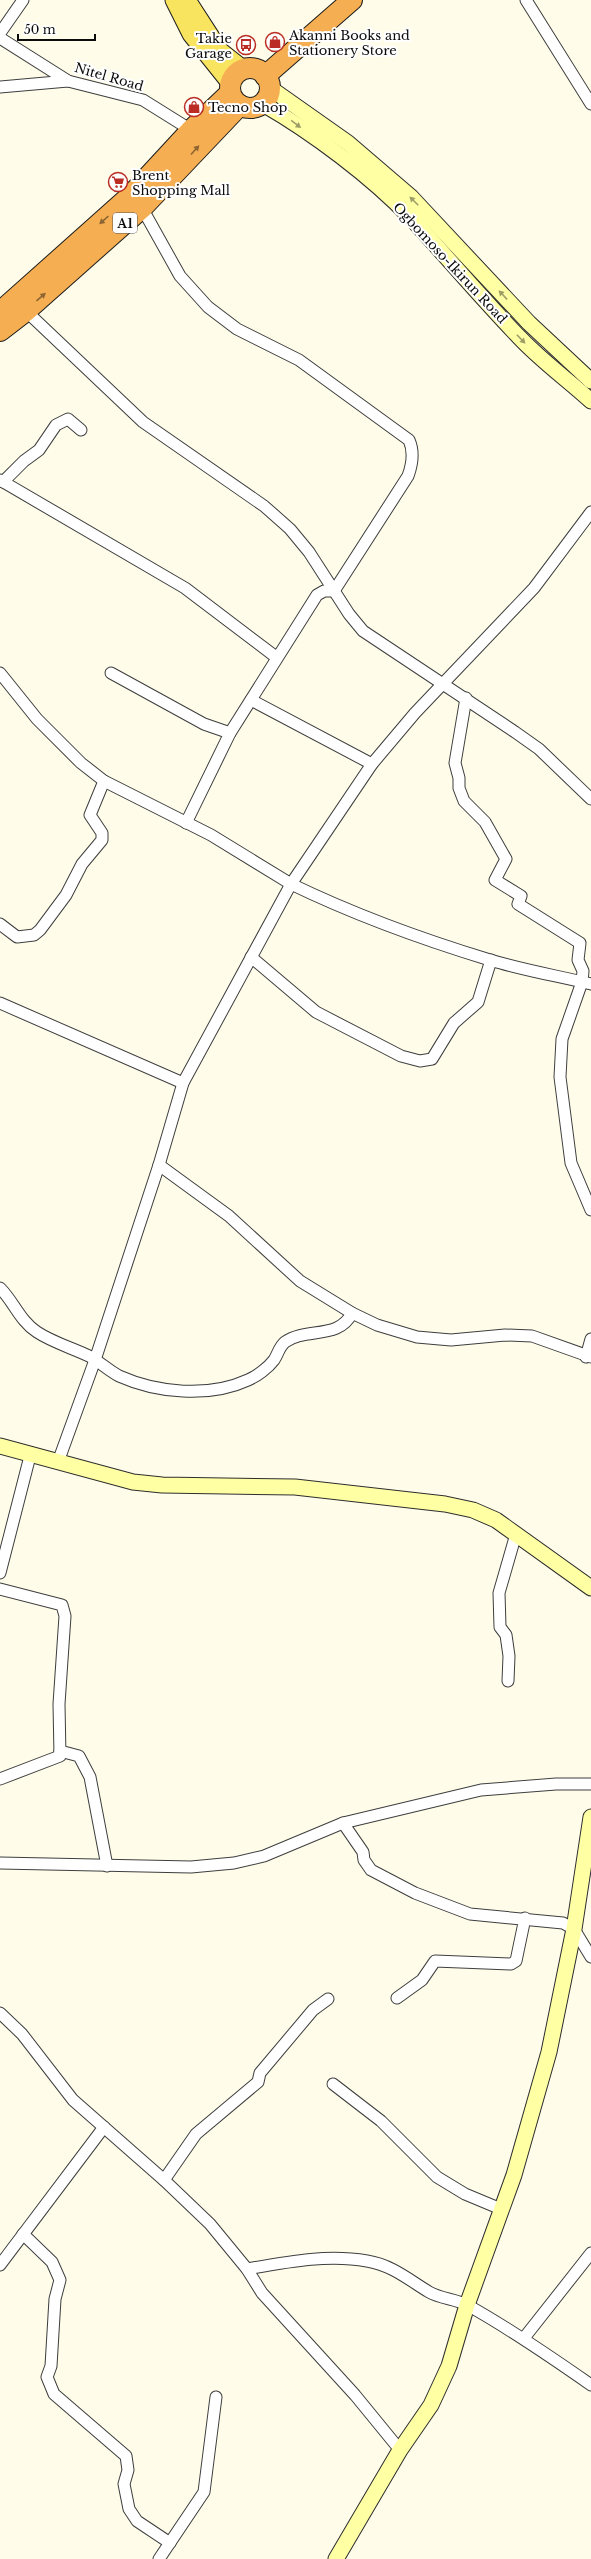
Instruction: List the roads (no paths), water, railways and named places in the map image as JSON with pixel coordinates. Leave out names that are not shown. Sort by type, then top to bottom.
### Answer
[{"type":"highway","points":[[266,89],[258,70],[236,88],[251,108],[266,89],[352,0]]},
{"type":"highway","name":"A1","points":[[0,312],[130,196],[192,130],[236,88]]},
{"type":"highway","name":"A1","points":[[0,331],[26,311],[142,208],[236,88]]},
{"type":"main road","points":[[174,0],[191,34],[236,88]]},
{"type":"main road","points":[[187,0],[220,52],[236,88]]},
{"type":"street","points":[[0,33],[23,0]]},
{"type":"street","points":[[526,0],[591,104]]},
{"type":"street","name":"Nitel Road","points":[[0,38],[68,81],[143,100],[192,130]]},
{"type":"street","points":[[0,87],[68,81]]},
{"type":"street","name":"Ogbomoso-Ikirun Road","points":[[266,89],[348,143],[411,197],[529,323],[591,381]]},
{"type":"street","name":"Ogbomoso-Ikirun Road","points":[[266,89],[286,117],[326,146],[404,212],[520,338],[591,401]]},
{"type":"street","points":[[142,208],[180,276],[208,307],[237,328],[299,360],[409,440],[412,446],[411,468],[408,476],[334,591]]},
{"type":"street","points":[[26,311],[143,422],[264,506],[290,528],[309,552],[334,591],[363,631],[389,650],[445,683],[539,749],[591,799]]},
{"type":"street","points":[[81,430],[68,419],[56,424],[39,450],[24,461],[2,481],[179,584],[276,657]]},
{"type":"street","points":[[58,1462],[95,1360],[159,1165],[183,1083],[291,884],[372,764],[415,713],[534,588],[591,512]]},
{"type":"street","points":[[186,823],[230,733],[276,657],[317,595],[324,591],[334,591]]},
{"type":"street","points":[[111,673],[204,724],[230,733]]},
{"type":"street","points":[[1,678],[37,719],[81,763],[104,781],[186,823],[291,884],[350,912],[491,960],[586,983]]},
{"type":"street","points":[[466,698],[455,763],[459,778],[459,788],[464,801],[485,822],[506,859],[495,880],[521,896],[518,904],[580,943],[578,960],[586,983],[562,1039],[560,1077],[571,1163],[591,1210]]},
{"type":"street","points":[[251,700],[372,764]]},
{"type":"street","points":[[0,924],[17,937],[34,935],[40,930],[66,895],[82,864],[102,840],[102,833],[90,815],[104,781]]},
{"type":"street","points":[[251,957],[316,1012],[401,1056],[420,1061],[432,1059],[454,1023],[478,1002],[491,960]]},
{"type":"street","points":[[0,1003],[183,1083]]},
{"type":"street","points":[[159,1165],[229,1216],[300,1281],[352,1313],[377,1325],[417,1337],[451,1340],[505,1335],[532,1336],[588,1357],[591,1339]]},
{"type":"street","points":[[0,1288],[21,1317],[37,1332],[95,1360],[114,1373],[145,1385],[209,1392],[247,1380],[260,1373],[274,1361],[286,1342],[298,1337],[337,1328],[348,1321],[352,1313]]},
{"type":"street","points":[[0,1446],[30,1456],[133,1482],[162,1485],[296,1487],[445,1504],[473,1510],[496,1520],[591,1588]]},
{"type":"street","points":[[0,1573],[30,1456]]},
{"type":"street","points":[[508,1681],[509,1656],[506,1635],[500,1627],[499,1593],[516,1534]]},
{"type":"street","points":[[0,1589],[62,1605],[64,1610],[59,1704],[60,1756],[0,1779]]},
{"type":"street","points":[[60,1751],[79,1756],[90,1776],[107,1866]]},
{"type":"street","points":[[0,1863],[191,1867],[234,1863],[264,1856],[343,1824],[481,1790],[536,1785],[591,1784]]},
{"type":"street","points":[[336,2559],[400,2450],[439,2389],[449,2366],[467,2305],[514,2175],[549,2052],[574,1929],[591,1817]]},
{"type":"street","points":[[343,1824],[363,1852],[364,1860],[371,1870],[415,1893],[470,1914],[525,1918],[563,1923],[574,1929],[591,1957]]},
{"type":"street","points":[[397,1998],[422,1980],[435,1961],[511,1964],[516,1961],[525,1918]]},
{"type":"street","points":[[164,2180],[196,2134],[258,2082],[260,2072],[312,2010],[328,1999]]},
{"type":"street","points":[[0,2013],[22,2034],[72,2100],[164,2180],[210,2224],[247,2269],[262,2293],[350,2389],[400,2450]]},
{"type":"street","points":[[333,2084],[381,2121],[437,2177],[465,2194],[501,2208]]},
{"type":"street","points":[[0,2265],[104,2127]]},
{"type":"street","points":[[23,2234],[52,2262],[60,2280],[55,2299],[51,2366],[47,2377],[54,2394],[126,2456],[128,2470],[124,2484],[129,2509],[136,2521],[170,2543]]},
{"type":"street","points":[[524,2338],[591,2253]]},
{"type":"street","points":[[247,2269],[299,2260],[337,2258],[369,2261],[397,2270],[430,2292],[467,2305],[524,2338],[591,2385]]},
{"type":"street","points":[[159,2559],[204,2492],[216,2397]]},
{"type":"place","name":"Akanni Books and Stationery Store","points":[[275,42]]},
{"type":"place","name":"Takie Garage","points":[[246,45]]},
{"type":"place","name":"Tecno Shop","points":[[194,107]]},
{"type":"place","name":"Brent Shopping Mall","points":[[118,182]]}]
